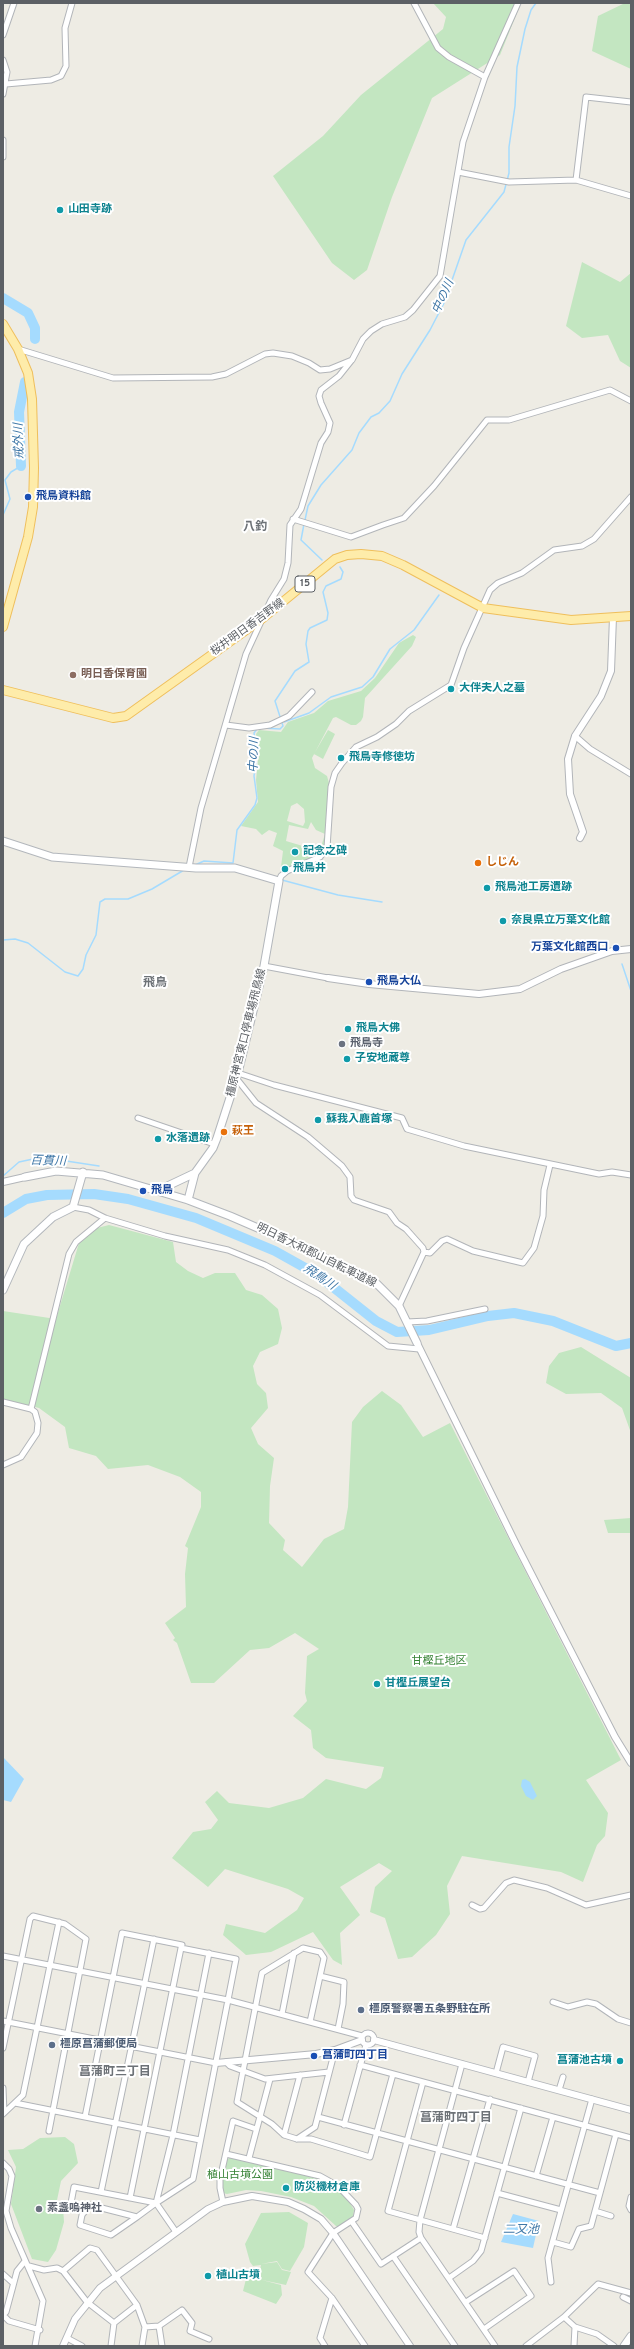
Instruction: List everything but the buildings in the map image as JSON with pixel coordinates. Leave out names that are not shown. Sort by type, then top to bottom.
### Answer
[{"type":"main road","points":[[3,324],[18,349],[28,373],[32,399],[34,468],[33,507],[28,537],[4,617],[3,627]]},
{"type":"main road","name":"桜井明日香吉野線","points":[[3,690],[112,718],[126,716],[263,618],[335,559],[361,554],[382,556],[403,565],[483,608],[571,620],[631,616]]},
{"type":"main road","points":[[3,841],[52,857],[189,868],[235,868],[279,881]]},
{"type":"main road","name":"橿原神宮東口停車場飛鳥線","points":[[188,1200],[195,1173],[214,1144],[237,1076],[264,966],[279,881]]},
{"type":"main road","points":[[25,1177],[49,1172],[83,1172],[188,1200]]},
{"type":"main road","points":[[3,1290],[24,1244],[53,1217],[73,1205],[83,1172]]},
{"type":"main road","points":[[157,1191],[195,1173]]},
{"type":"main road","name":"明日香大和郡山自転車道線","points":[[188,1200],[230,1216],[304,1248],[377,1284],[399,1306],[418,1346]]},
{"type":"main road","points":[[624,2346],[631,2336]]},
{"type":"street","points":[[3,35],[14,3]]},
{"type":"street","points":[[6,84],[61,76],[66,66],[65,28],[72,3]]},
{"type":"street","points":[[414,3],[438,48],[449,57],[485,77]]},
{"type":"street","points":[[189,868],[201,808],[246,654],[284,579],[288,564],[289,532],[293,519],[301,509],[321,443],[328,432],[330,423],[319,396],[321,390],[338,376],[352,360],[363,339],[371,331],[382,324],[405,317],[413,310],[440,276],[463,142],[485,77],[518,3]]},
{"type":"street","points":[[3,60],[7,72],[3,94]]},
{"type":"street","points":[[576,180],[586,96],[631,102]]},
{"type":"street","points":[[3,140],[3,157]]},
{"type":"street","points":[[458,172],[509,182],[576,180],[631,196]]},
{"type":"street","points":[[18,349],[113,378],[212,377],[226,374],[265,354],[273,353],[292,356],[310,363],[320,370],[330,369],[352,360]]},
{"type":"street","points":[[293,519],[351,537],[404,518],[434,486],[487,420],[510,420],[610,390],[631,401]]},
{"type":"street","points":[[279,881],[281,876],[287,871],[320,857],[327,848],[331,787],[342,763],[356,747],[396,724],[409,711],[451,685],[464,648],[490,590],[498,583],[522,572],[554,550],[582,546],[594,539],[631,497]]},
{"type":"street","points":[[580,838],[583,832],[576,816],[568,780],[568,759],[575,736],[601,696],[611,671],[613,617]]},
{"type":"street","points":[[226,726],[249,728],[278,721],[285,718],[312,692]]},
{"type":"street","points":[[575,736],[590,749],[631,774]]},
{"type":"street","points":[[264,966],[369,984],[479,994],[520,989],[561,969],[612,951],[631,949]]},
{"type":"street","points":[[237,1076],[402,1118],[407,1129],[464,1146],[599,1174],[612,1172],[631,1174]]},
{"type":"street","points":[[237,1076],[256,1103],[308,1137],[342,1166],[350,1177],[351,1196],[354,1200],[389,1212],[396,1224],[406,1229],[422,1245],[424,1252],[399,1306]]},
{"type":"street","points":[[138,1118],[214,1144]]},
{"type":"street","points":[[424,1252],[430,1253],[442,1241],[447,1240],[473,1251],[523,1264],[534,1248],[543,1216],[544,1190],[550,1165]]},
{"type":"street","points":[[3,1182],[25,1177]]},
{"type":"street","points":[[73,1205],[89,1210],[105,1218],[191,1243],[228,1250],[265,1265],[320,1295],[388,1346],[418,1346],[607,1722],[631,1763]]},
{"type":"street","points":[[31,1409],[69,1254],[76,1242],[105,1218]]},
{"type":"street","points":[[406,1321],[427,1321],[485,1309]]},
{"type":"street","points":[[3,1402],[31,1409],[35,1412],[38,1423],[37,1433],[21,1457],[3,1465]]},
{"type":"street","points":[[472,1905],[480,1909],[484,1908],[506,1883],[514,1880],[547,1888],[586,1905],[631,1895]]},
{"type":"street","points":[[3,2048],[6,2022],[30,1919],[33,1916],[65,1924],[86,1940],[81,1972],[48,2131]]},
{"type":"street","points":[[4,2113],[23,2095],[58,1922]]},
{"type":"street","points":[[85,2117],[122,1933],[182,1945],[130,2198]]},
{"type":"street","points":[[101,2192],[154,1939]]},
{"type":"street","points":[[137,2217],[90,2205],[82,2215],[80,2225],[111,2235],[193,2179],[236,1959],[181,1948]]},
{"type":"street","points":[[310,2022],[324,1958],[320,1952],[303,1948],[262,1973],[237,2102],[260,2116],[284,2136],[297,2139],[312,2139],[370,2157],[393,2074]]},
{"type":"street","points":[[156,2203],[173,2135],[209,1953]]},
{"type":"street","points":[[282,2014],[294,1954]]},
{"type":"street","points":[[3,1956],[228,2000],[338,2029],[372,2044],[374,2040]]},
{"type":"street","points":[[320,1976],[344,1982],[343,2004],[338,2029]]},
{"type":"street","points":[[553,2002],[568,2006],[587,2002],[596,2004],[618,2019],[631,2024]]},
{"type":"street","points":[[6,2022],[216,2063],[335,2050],[363,2040]]},
{"type":"street","points":[[344,2125],[360,2065],[363,2040],[367,2032],[371,2033],[374,2040]]},
{"type":"street","points":[[374,2040],[631,2110]]},
{"type":"street","points":[[496,2073],[503,2047],[535,2056],[528,2082]]},
{"type":"street","points":[[297,2139],[315,2126],[335,2050]]},
{"type":"street","points":[[226,2062],[230,2066],[242,2072],[270,2079],[329,2072]]},
{"type":"street","points":[[462,2064],[420,2220],[421,2238],[495,2346]]},
{"type":"street","points":[[360,2065],[631,2138]]},
{"type":"street","points":[[284,2136],[300,2075]]},
{"type":"street","points":[[559,2090],[563,2078]]},
{"type":"street","points":[[248,2158],[270,2079]]},
{"type":"street","points":[[424,2082],[388,2211],[484,2238]]},
{"type":"street","points":[[3,2088],[4,2113]]},
{"type":"street","points":[[453,2229],[490,2099]]},
{"type":"street","points":[[551,2282],[548,2258],[592,2099]]},
{"type":"street","points":[[15,2103],[200,2140]]},
{"type":"street","points":[[449,2278],[477,2257],[484,2238],[521,2108]]},
{"type":"street","points":[[536,2176],[553,2116]]},
{"type":"street","points":[[318,2117],[439,2151],[600,2193]]},
{"type":"street","points":[[223,2202],[220,2184],[233,2121],[256,2129]]},
{"type":"street","points":[[553,2242],[571,2247],[579,2229],[591,2226],[616,2134]]},
{"type":"street","points":[[226,2154],[313,2173],[332,2181],[346,2193],[356,2205],[357,2213],[352,2222],[333,2233],[308,2272],[332,2298],[365,2346]]},
{"type":"street","points":[[3,2163],[9,2169],[12,2176],[5,2213],[43,2301],[40,2330],[35,2346]]},
{"type":"street","points":[[71,2202],[74,2187],[156,2203],[176,2232]]},
{"type":"street","points":[[3,2191],[9,2195]]},
{"type":"street","points":[[497,2193],[561,2210]]},
{"type":"street","points":[[63,2346],[75,2319],[87,2302],[115,2276],[208,2209],[223,2202],[252,2196],[288,2202],[313,2213],[333,2233],[410,2346]]},
{"type":"street","points":[[631,2197],[629,2206],[631,2210]]},
{"type":"street","points":[[595,2212],[612,2216]]},
{"type":"street","points":[[352,2222],[381,2264],[421,2238]]},
{"type":"street","points":[[63,2271],[90,2248],[97,2250],[137,2305],[146,2327],[142,2346]]},
{"type":"street","points":[[393,2256],[455,2346]]},
{"type":"street","points":[[25,2261],[17,2271],[3,2315],[9,2321],[40,2330]]},
{"type":"street","points":[[28,2266],[44,2270],[57,2268],[63,2271],[87,2302],[114,2323]]},
{"type":"street","points":[[466,2302],[514,2271],[531,2296],[484,2329]]},
{"type":"street","points":[[3,2274],[13,2283]]},
{"type":"street","points":[[526,2346],[564,2317],[598,2284],[631,2293]]},
{"type":"street","points":[[624,2297],[631,2301]]},
{"type":"street","points":[[325,2346],[320,2338],[332,2298]]},
{"type":"street","points":[[111,2346],[114,2323],[137,2305]]},
{"type":"street","points":[[146,2327],[160,2326],[182,2310],[192,2324],[190,2331],[209,2339]]},
{"type":"street","points":[[564,2317],[575,2327],[597,2334],[614,2346]]},
{"type":"street","points":[[160,2326],[162,2346]]},
{"type":"street","points":[[574,2346],[575,2327]]},
{"type":"street","points":[[67,2338],[82,2346]]},
{"type":"green space","points":[[433,3],[521,3],[500,55],[432,98],[392,197],[367,270],[354,280],[332,263],[273,176],[323,136],[361,95],[443,29],[446,17]]},
{"type":"green space","points":[[625,3],[631,3],[631,69],[592,51],[598,16]]},
{"type":"green space","points":[[582,262],[620,282],[631,273],[631,368],[620,361],[608,335],[582,338],[566,326]]},
{"type":"green space","points":[[413,635],[416,637],[412,646],[365,698],[363,717],[361,721],[356,725],[351,725],[336,717],[333,718],[312,758],[315,768],[327,776],[329,783],[325,848],[320,855],[286,869],[281,867],[283,851],[273,846],[277,833],[269,830],[262,835],[256,829],[241,826],[258,802],[256,780],[259,751],[256,734],[259,730],[281,732],[288,722],[314,713],[328,701],[361,691],[375,678],[399,643]],"holes":[[[297,803],[304,809],[305,822],[303,826],[287,821],[291,806]],[[311,822],[316,830],[325,834],[320,850],[312,844],[306,847],[286,841],[289,825],[308,829]]]},
{"type":"green space","points":[[328,730],[335,734],[323,759],[314,754]]},
{"type":"green space","name":"甘樫丘地区","points":[[109,1225],[173,1242],[176,1262],[188,1271],[203,1278],[215,1273],[235,1273],[246,1290],[262,1295],[278,1309],[282,1328],[278,1344],[260,1352],[253,1366],[257,1384],[266,1393],[268,1408],[251,1428],[258,1444],[274,1458],[270,1486],[269,1523],[285,1540],[283,1550],[302,1567],[324,1539],[344,1529],[348,1507],[352,1422],[363,1407],[382,1391],[401,1405],[423,1437],[450,1423],[621,1760],[586,1780],[608,1813],[605,1836],[597,1845],[583,1882],[561,1872],[462,1856],[447,1886],[450,1914],[436,1935],[412,1957],[398,1959],[385,1918],[370,1912],[375,1887],[392,1871],[379,1863],[340,1887],[360,1915],[340,1933],[342,1965],[333,1960],[313,1932],[271,1952],[246,1955],[223,1935],[226,1924],[265,1933],[297,1910],[304,1898],[288,1889],[225,1869],[208,1887],[172,1858],[193,1832],[211,1829],[218,1820],[205,1802],[217,1791],[229,1803],[269,1808],[303,1798],[326,1779],[366,1789],[381,1778],[384,1767],[326,1758],[313,1748],[311,1730],[293,1716],[307,1701],[305,1693],[307,1656],[319,1649],[295,1633],[269,1648],[250,1650],[214,1683],[191,1683],[177,1643],[173,1640],[175,1638],[165,1623],[186,1607],[185,1574],[188,1548],[185,1546],[201,1507],[201,1492],[180,1477],[148,1465],[108,1469],[96,1456],[69,1448],[65,1427],[39,1408],[3,1399],[3,1311],[56,1319],[79,1243],[97,1228]]},
{"type":"green space","points":[[581,1347],[631,1378],[631,1433],[622,1408],[601,1393],[566,1394],[546,1383],[549,1366],[559,1353]]},
{"type":"green space","points":[[631,1518],[631,1533],[608,1533],[604,1520]]},
{"type":"green space","points":[[65,2137],[74,2144],[78,2163],[61,2181],[56,2205],[63,2207],[64,2222],[56,2250],[48,2262],[32,2259],[11,2204],[16,2167],[8,2150],[23,2149],[40,2138]]},
{"type":"green space","name":"植山古墳公園","points":[[230,2157],[317,2177],[331,2184],[347,2198],[354,2210],[353,2217],[340,2227],[336,2226],[314,2206],[291,2197],[261,2191],[246,2190],[227,2194],[223,2193],[222,2186],[226,2161]]},
{"type":"green space","points":[[289,2212],[308,2223],[304,2247],[290,2271],[282,2269],[277,2261],[261,2264],[277,2262],[282,2270],[291,2272],[286,2285],[262,2280],[281,2285],[282,2295],[276,2304],[243,2291],[247,2275],[258,2278],[261,2265],[253,2266],[250,2262],[245,2244],[261,2213]]},
{"type":"water","points":[[3,1757],[24,1779],[11,1802],[3,1800]]},
{"type":"water","points":[[525,1779],[530,1782],[537,1796],[533,1800],[526,1796],[521,1786],[522,1780]]},
{"type":"water","name":"二又池","points":[[513,2214],[539,2221],[533,2248],[501,2242]]},
{"type":"waterway","name":"中の川","points":[[305,520],[308,506],[321,485],[352,450],[359,433],[371,417],[379,413],[390,401],[402,374],[430,330],[444,303],[466,240],[504,192],[509,173],[509,147],[515,106],[517,67],[525,29],[531,10],[536,3]]},
{"type":"waterway","name":"戒外川","points":[[3,298],[28,313],[35,328],[35,339]]},
{"type":"waterway","name":"戒外川","points":[[21,466],[19,412],[25,382]]},
{"type":"waterway","name":"戒外川","points":[[3,515],[10,499],[5,480],[11,472],[21,466]]},
{"type":"waterway","name":"中の川","points":[[304,524],[301,540],[322,560]]},
{"type":"waterway","name":"中の川","points":[[263,728],[280,729],[283,726],[275,701],[295,671],[309,662],[306,644],[308,631],[310,628],[327,620],[328,613],[323,592],[326,586],[341,579],[343,572],[340,567]]},
{"type":"waterway","points":[[284,722],[309,713],[331,697],[362,687],[373,677],[390,649],[414,630],[439,595]]},
{"type":"waterway","name":"中の川","points":[[195,865],[204,861],[233,863],[237,830],[255,805],[257,798],[254,776],[257,755],[254,733],[257,729]]},
{"type":"waterway","name":"中の川","points":[[3,940],[15,939],[28,943],[65,972],[78,976],[83,969],[86,955],[96,935],[100,902],[105,899],[128,899],[152,889],[184,870]]},
{"type":"waterway","points":[[282,880],[338,895],[382,902]]},
{"type":"waterway","points":[[622,964],[631,991]]},
{"type":"waterway","name":"百貫川","points":[[3,1176],[19,1162],[33,1159],[53,1159],[99,1166]]},
{"type":"waterway","name":"飛鳥川","points":[[3,1213],[26,1199],[47,1195],[94,1194],[128,1199],[196,1218],[275,1251],[318,1275],[376,1321],[397,1332],[429,1330],[488,1316],[514,1313],[553,1321],[616,1346],[631,1343]]},
{"type":"place","name":"山田寺跡","points":[[60,210]]},
{"type":"place","name":"飛鳥資料館","points":[[28,497]]},
{"type":"place","name":"明日香保育園","points":[[73,675]]},
{"type":"place","name":"大伴夫人之墓","points":[[451,689]]},
{"type":"place","name":"飛鳥寺修徳坊","points":[[341,758]]},
{"type":"place","name":"記念之碑","points":[[295,852]]},
{"type":"place","name":"しじん","points":[[478,863]]},
{"type":"place","name":"飛鳥井","points":[[285,869]]},
{"type":"place","name":"飛鳥池工房遺跡","points":[[487,888]]},
{"type":"place","name":"奈良県立万葉文化館","points":[[503,921]]},
{"type":"place","name":"万葉文化館西口","points":[[616,948]]},
{"type":"place","name":"飛鳥大仏","points":[[369,982]]},
{"type":"place","name":"飛鳥大佛","points":[[348,1029]]},
{"type":"place","name":"飛鳥寺","points":[[342,1044]]},
{"type":"place","name":"子安地蔵尊","points":[[347,1059]]},
{"type":"place","name":"蘇我入鹿首塚","points":[[318,1120]]},
{"type":"place","name":"萩王","points":[[224,1132]]},
{"type":"place","name":"水落遺跡","points":[[158,1139]]},
{"type":"place","name":"飛鳥","points":[[143,1191]]},
{"type":"place","name":"甘樫丘展望台","points":[[377,1684]]},
{"type":"place","name":"橿原警察署五条野駐在所","points":[[361,2010]]},
{"type":"place","name":"橿原菖蒲郵便局","points":[[52,2045]]},
{"type":"place","name":"菖蒲町四丁目","points":[[314,2056]]},
{"type":"place","name":"菖蒲池古墳","points":[[620,2061]]},
{"type":"place","name":"防災機材倉庫","points":[[286,2188]]},
{"type":"place","name":"素盞嗚神社","points":[[39,2209]]},
{"type":"place","name":"植山古墳","points":[[208,2276]]},
{"type":"district","name":"八釣","points":[[255,528]]},
{"type":"district","name":"飛鳥","points":[[155,984]]},
{"type":"district","name":"菖蒲町三丁目","points":[[115,2073]]},
{"type":"district","name":"菖蒲町四丁目","points":[[456,2119]]}]
